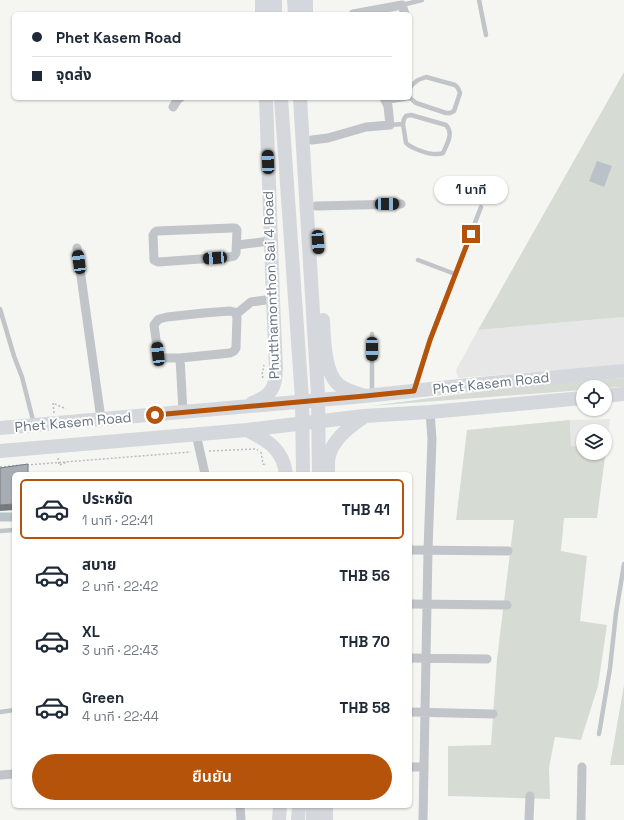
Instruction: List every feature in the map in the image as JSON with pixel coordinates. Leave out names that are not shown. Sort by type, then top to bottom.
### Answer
[{"type":"main road","points":[[262,0],[262,12]]},
{"type":"main road","points":[[274,0],[276,12]]},
{"type":"main road","points":[[294,0],[295,12]]},
{"type":"main road","points":[[306,0],[306,12]]},
{"type":"main road","name":"Phutthamonthon Sai 4 Road","points":[[244,406],[260,400],[268,395],[274,387],[276,379],[266,100]]},
{"type":"main road","name":"Phutthamonthon Sai 4 Road","points":[[281,100],[302,399],[303,472]]},
{"type":"main road","points":[[300,100],[312,292],[320,472]]},
{"type":"main road","points":[[310,100],[324,332],[328,366],[331,375],[339,385],[369,396]]},
{"type":"main road","points":[[275,333],[280,342],[286,348],[295,352],[303,352],[309,351],[316,346],[324,332]]},
{"type":"main road","name":"Phet Kasem Road","points":[[0,428],[369,396],[624,371]]},
{"type":"main road","points":[[612,395],[624,394]]},
{"type":"main road","name":"Phet Kasem Road","points":[[0,450],[247,430],[364,416],[430,412],[576,399]]},
{"type":"main road","points":[[328,472],[330,452],[349,427],[364,416]]},
{"type":"main road","points":[[247,430],[263,438],[280,454],[285,465],[286,472]]},
{"type":"main road","points":[[279,820],[280,808]]},
{"type":"main road","points":[[316,815],[324,808]]},
{"type":"street","points":[[373,12],[403,9]]},
{"type":"street","points":[[173,107],[177,100]]},
{"type":"street","points":[[312,140],[328,138],[366,127],[390,125],[388,106],[385,100]]},
{"type":"street","points":[[316,206],[401,204]]},
{"type":"street","points":[[235,228],[237,230],[237,245],[234,256],[156,262],[154,260],[153,234],[157,231],[235,228]]},
{"type":"street","points":[[237,245],[270,241]]},
{"type":"street","points":[[77,248],[101,419]]},
{"type":"street","points":[[236,313],[236,348],[234,351],[230,353],[180,358],[159,357],[154,324],[156,321],[167,317],[204,313],[230,311],[236,313],[251,302],[272,299]]},
{"type":"street","points":[[180,358],[182,412]]},
{"type":"street","points":[[424,820],[428,550],[432,439],[430,412]]},
{"type":"street","points":[[196,434],[204,472]]},
{"type":"street","points":[[412,550],[508,551]]},
{"type":"street","points":[[412,604],[507,605]]},
{"type":"street","points":[[412,658],[487,659]]},
{"type":"street","points":[[412,712],[493,714]]},
{"type":"street","points":[[412,767],[424,767]]},
{"type":"street","points":[[581,820],[582,767]]},
{"type":"street","points":[[0,775],[12,774]]},
{"type":"street","points":[[529,820],[530,796]]},
{"type":"street","points":[[240,808],[241,820]]},
{"type":"lane","points":[[403,9],[422,0]]},
{"type":"lane","points":[[479,0],[486,35]]},
{"type":"lane","points":[[412,85],[418,80],[426,77],[455,85],[460,93],[454,111],[450,113],[416,103],[412,100]]},
{"type":"lane","points":[[411,115],[446,125],[450,132],[443,153],[432,154],[409,146],[406,143],[403,124],[406,116],[411,115]]},
{"type":"lane","points":[[390,125],[403,124]]},
{"type":"lane","points":[[414,391],[430,340],[481,207]]},
{"type":"lane","points":[[418,260],[455,274]]},
{"type":"lane","points":[[0,309],[22,377],[35,425]]},
{"type":"lane","points":[[369,396],[372,334]]},
{"type":"lane","points":[[0,531],[12,530]]},
{"type":"lane","points":[[599,734],[610,668],[616,613],[624,564]]},
{"type":"lane","points":[[0,712],[12,710]]},
{"type":"path","points":[[262,376],[264,365]]},
{"type":"path","points":[[53,403],[66,409]]},
{"type":"path","points":[[0,467],[254,449],[261,451],[262,464],[267,465]]},
{"type":"path","points":[[59,465],[69,461]]},
{"type":"shaded area","points":[[624,72],[624,317],[478,330],[606,104]]},
{"type":"shaded area","points":[[597,161],[612,166],[604,187],[589,181]]},
{"type":"shaded area","points":[[624,317],[624,365],[458,378],[456,370],[478,330]]},
{"type":"shaded area","points":[[624,378],[624,387],[612,388],[612,380],[598,380]]},
{"type":"shaded area","points":[[576,382],[576,391],[370,406],[522,386]]},
{"type":"shaded area","points":[[610,419],[609,424],[576,424],[576,446],[571,446],[570,420]]},
{"type":"shaded area","points":[[570,420],[571,446],[576,446],[576,460],[605,460],[597,518],[564,518],[561,551],[587,556],[580,621],[607,625],[598,686],[581,740],[555,737],[549,768],[550,799],[448,796],[448,746],[491,745],[497,659],[514,520],[456,520],[467,430]]},
{"type":"shaded area","points":[[624,685],[624,765],[610,765]]},
{"type":"building","points":[[28,464],[28,472],[12,472],[12,504],[0,505],[0,468]]},
{"type":"waterway","points":[[0,517],[12,517]]},
{"type":"route","points":[[155,415],[414,391],[430,340],[471,234]]}]
